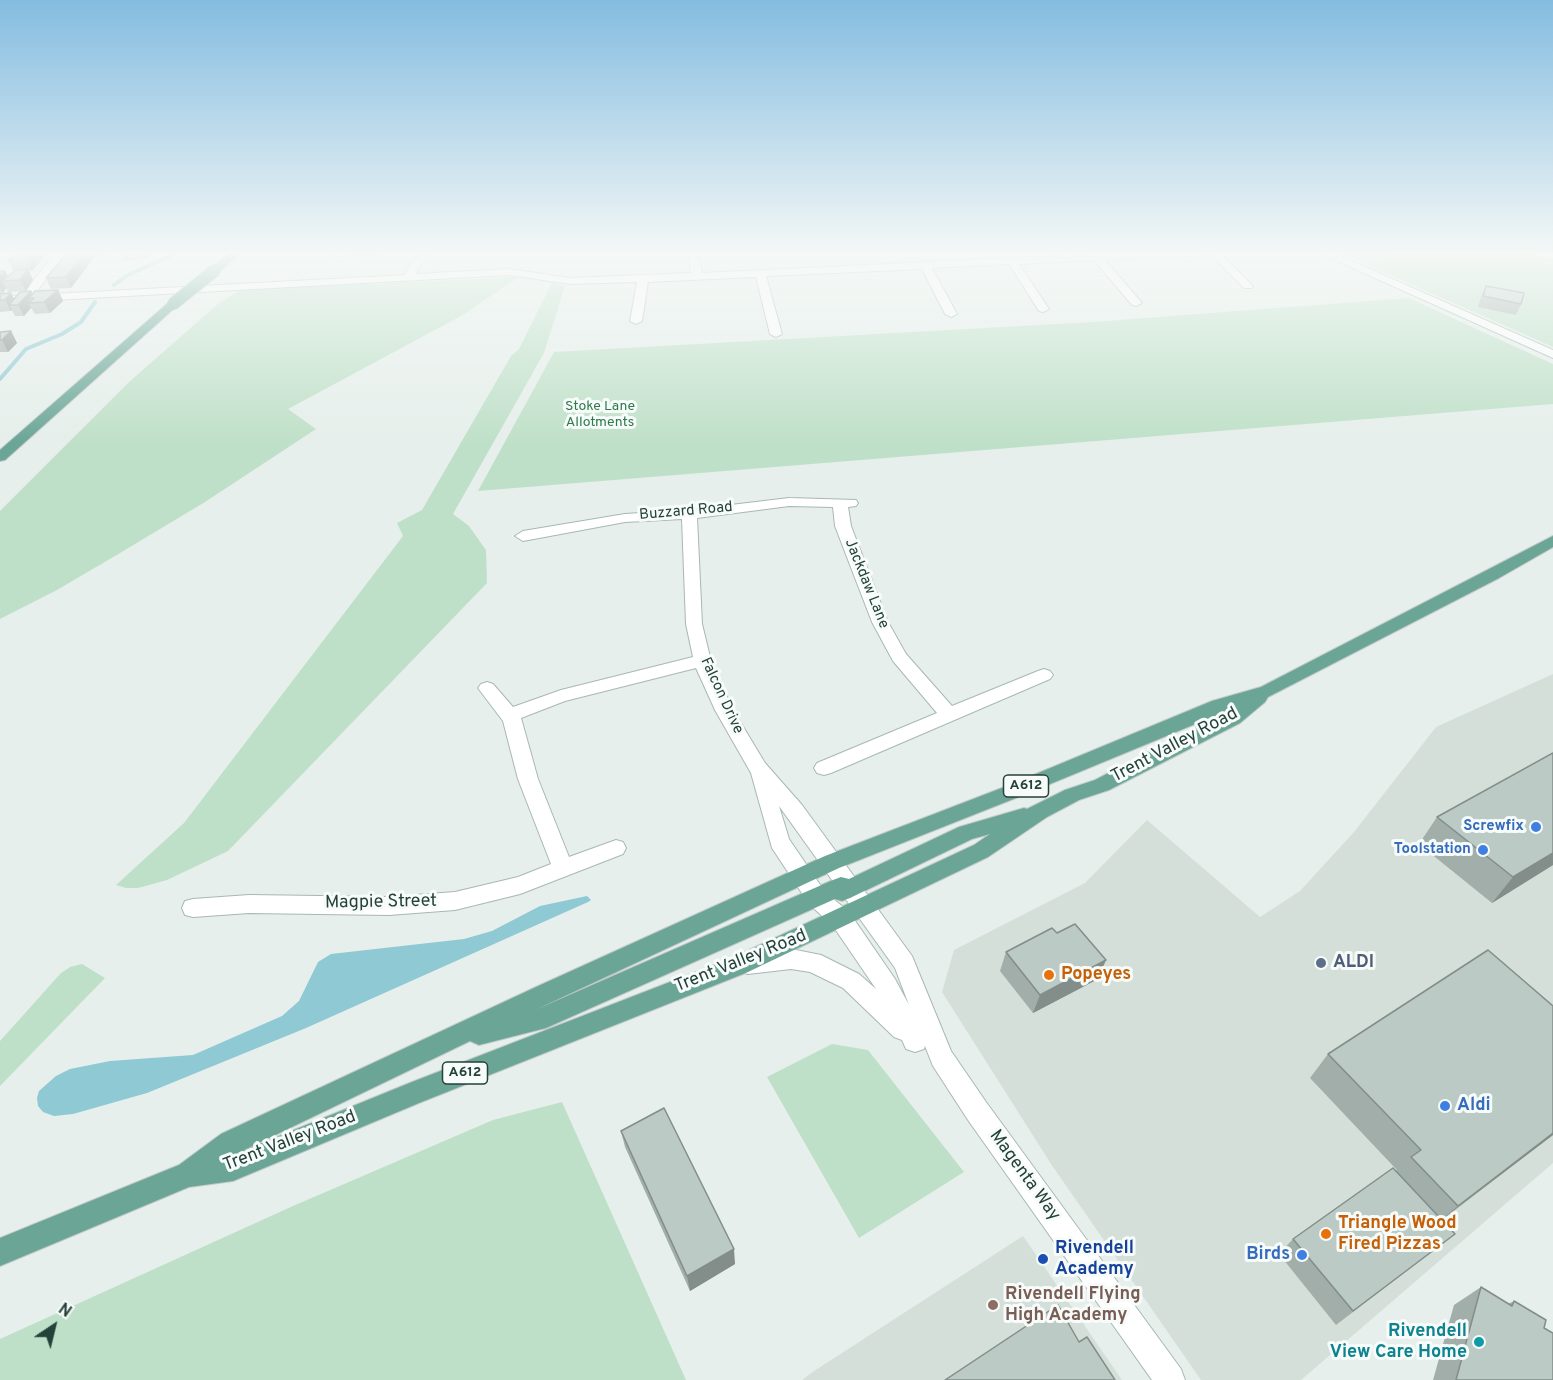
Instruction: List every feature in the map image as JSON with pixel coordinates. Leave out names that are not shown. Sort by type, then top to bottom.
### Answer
[{"type":"main road","points":[[0,457],[160,315]]},
{"type":"main road","name":"Trent Valley Road","points":[[188,1174],[233,1168],[412,1094],[740,965],[842,919],[981,851],[1040,811],[1072,795],[1102,785],[1233,718],[1268,691],[1493,575],[1553,541]]},
{"type":"main road","name":"Trent Valley Road","points":[[0,1252],[188,1174],[230,1143],[544,994],[832,862],[1014,791],[1218,706],[1268,691]]},
{"type":"main road","name":"A612","points":[[448,1041],[538,1020],[817,898],[826,899],[966,833],[1040,811]]},
{"type":"street","points":[[636,321],[637,315]]},
{"type":"street","points":[[771,315],[776,334]]},
{"type":"street","points":[[1466,315],[1553,354]]},
{"type":"street","name":"Buzzard Road","points":[[523,536],[625,518],[789,502],[846,502]]},
{"type":"street","name":"Jackdaw Lane","points":[[846,502],[843,526],[880,622],[899,657],[950,716]]},
{"type":"street","name":"Falcon Drive","points":[[689,513],[693,616],[702,661],[724,710],[758,768],[795,811],[904,963],[942,1058]]},
{"type":"street","points":[[510,715],[561,696],[702,661]]},
{"type":"street","points":[[824,768],[1044,675]]},
{"type":"street","points":[[487,688],[510,715],[528,779],[563,868]]},
{"type":"street","name":"Falcon Drive","points":[[758,768],[779,842],[817,898],[842,919],[887,986],[915,1041]]},
{"type":"street","name":"Magpie Street","points":[[193,908],[249,904],[389,906],[442,902],[497,892],[616,848]]},
{"type":"street","points":[[740,965],[791,959],[813,962],[836,971],[864,992],[915,1041],[942,1058]]},
{"type":"street","name":"Magenta Way","points":[[942,1058],[977,1111],[1170,1380]]},
{"type":"shaded area","points":[[1553,674],[1553,1163],[1301,1380],[1201,1380],[1051,1164],[942,992],[954,950],[1085,883],[1147,820],[1260,917],[1300,891],[1354,832],[1436,727]]},
{"type":"shaded area","name":"Rivendell Flying High Academy","points":[[1023,1236],[1122,1380],[802,1380],[811,1373]]},
{"type":"green space","points":[[205,315],[462,315],[288,409],[316,429],[205,502],[57,590],[0,619],[0,511],[129,382]]},
{"type":"green space","points":[[536,315],[556,315],[544,353],[453,514],[469,526],[486,550],[487,583],[228,851],[167,880],[138,888],[116,885],[184,823],[403,536],[397,523],[422,510],[511,356],[519,349]]},
{"type":"green space","name":"Stoke Lane Allotments","points":[[1179,315],[1447,315],[1553,364],[1553,404],[478,491],[554,352]]},
{"type":"green space","points":[[1482,315],[1553,315],[1553,347]]},
{"type":"green space","points":[[82,964],[105,978],[0,1086],[0,1041],[61,973],[70,967]]},
{"type":"green space","points":[[832,1044],[868,1050],[964,1172],[859,1238],[767,1077]]},
{"type":"green space","points":[[562,1102],[686,1380],[0,1380],[0,1339],[293,1206],[493,1120]]},
{"type":"water","points":[[587,896],[591,900],[588,902],[306,1028],[147,1093],[73,1114],[54,1116],[43,1112],[38,1106],[39,1091],[56,1076],[70,1069],[110,1061],[193,1055],[282,1016],[299,1001],[318,962],[331,954],[464,939],[492,931],[540,906]]},
{"type":"building","points":[[11,331],[2,340],[0,340],[0,332]]},
{"type":"building","points":[[1553,753],[1553,853],[1513,877],[1437,817]]},
{"type":"building","points":[[1075,924],[1106,960],[1040,995],[1006,952],[1052,928],[1057,933]]},
{"type":"building","name":"Aldi","points":[[1488,950],[1553,1006],[1553,1133],[1458,1206],[1411,1157],[1421,1150],[1328,1054]]},
{"type":"building","points":[[664,1108],[734,1249],[687,1276],[621,1131]]},
{"type":"building","points":[[1393,1168],[1455,1234],[1353,1311],[1293,1239]]},
{"type":"building","points":[[1481,1287],[1512,1306],[1514,1301],[1546,1320],[1544,1328],[1553,1333],[1553,1380],[1456,1380]]},
{"type":"building","name":"Rivendell Flying High Academy","points":[[1058,1305],[1079,1342],[1087,1337],[1115,1380],[945,1380]]},
{"type":"waterway","points":[[0,379],[26,349],[62,334],[81,322],[86,315]]},
{"type":"place","name":"Screwfix","points":[[1536,827]]},
{"type":"place","name":"Toolstation","points":[[1483,850]]},
{"type":"place","name":"ALDI","points":[[1321,963]]},
{"type":"place","name":"Popeyes","points":[[1049,975]]},
{"type":"place","name":"Aldi","points":[[1445,1106]]},
{"type":"place","name":"Triangle Wood Fired Pizzas","points":[[1326,1234]]},
{"type":"place","name":"Birds","points":[[1302,1255]]},
{"type":"place","name":"Rivendell Academy","points":[[1043,1259]]},
{"type":"place","name":"Rivendell Flying High Academy","points":[[993,1305]]},
{"type":"place","name":"Rivendell View Care Home","points":[[1479,1342]]}]
